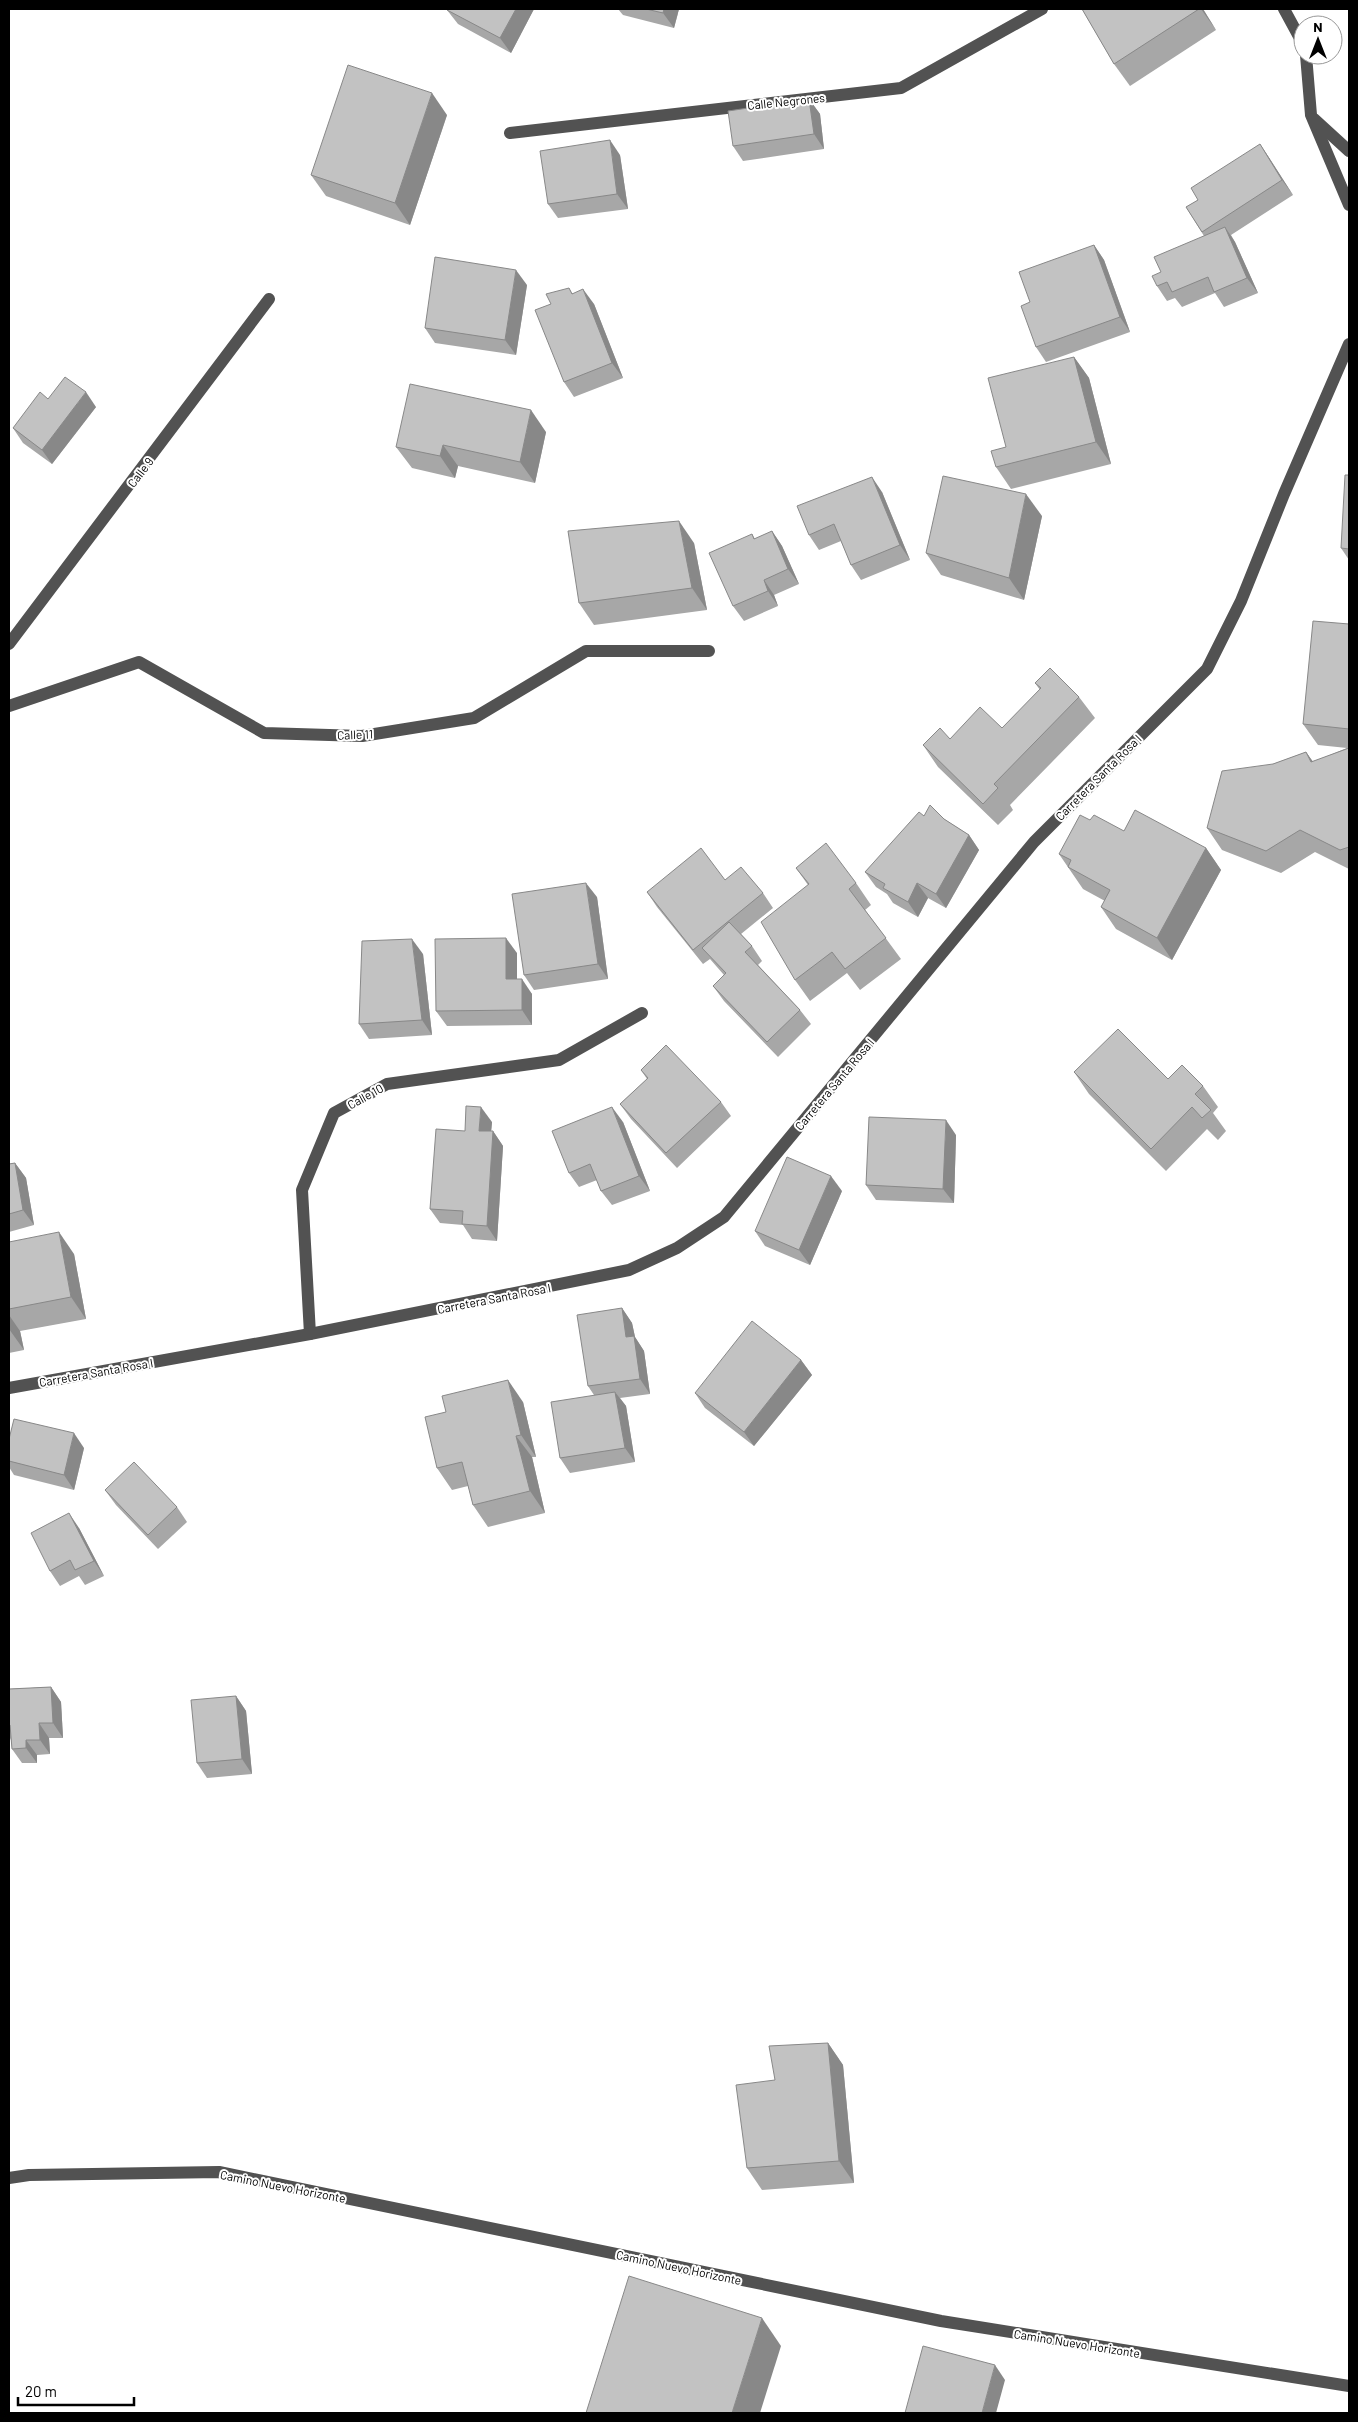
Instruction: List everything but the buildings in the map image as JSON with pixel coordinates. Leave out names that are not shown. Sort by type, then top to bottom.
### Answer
[{"type":"street","name":"Calle Negrones","points":[[510,133],[901,88],[1042,9]]},
{"type":"street","points":[[1284,9],[1293,26]]},
{"type":"street","points":[[1307,65],[1310,115],[1349,205]]},
{"type":"street","points":[[1310,115],[1349,151]]},
{"type":"street","name":"Calle 9","points":[[9,644],[270,299]]},
{"type":"street","name":"Carretera Santa Rosa I","points":[[9,1388],[310,1334],[629,1270],[677,1248],[724,1217],[1034,842],[1207,669],[1241,601],[1284,494],[1349,344]]},
{"type":"street","name":"Calle 11","points":[[9,706],[139,662],[264,733],[362,736],[474,718],[586,651],[709,651]]},
{"type":"street","name":"Calle 10","points":[[310,1334],[302,1190],[334,1113],[387,1084],[559,1060],[642,1013]]},
{"type":"street","name":"Camino Nuevo Horizonte","points":[[9,2178],[30,2175],[219,2172],[941,2321],[1349,2386]]}]
